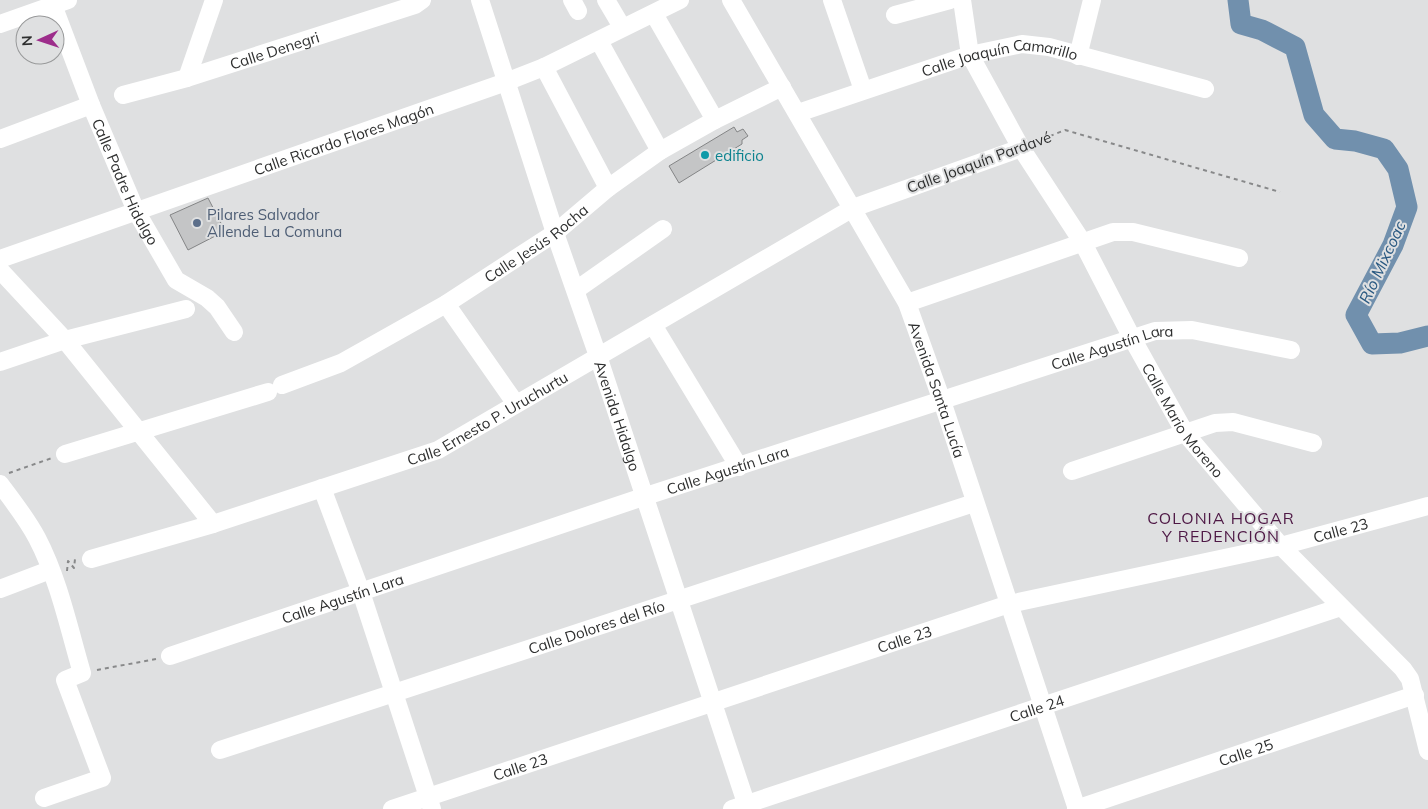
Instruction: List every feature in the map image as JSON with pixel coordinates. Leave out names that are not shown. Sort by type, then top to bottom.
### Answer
[{"type":"street","points":[[187,78],[214,0]]},
{"type":"street","name":"Calle Denegri","points":[[123,95],[187,78],[415,5],[422,0]]},
{"type":"street","name":"Avenida Hidalgo","points":[[480,0],[555,233],[576,290],[712,701],[742,807]]},
{"type":"street","points":[[606,0],[622,27]]},
{"type":"street","name":"Calle Ricardo Flores Magón","points":[[0,259],[506,82],[544,67],[680,0]]},
{"type":"street","name":"Avenida Santa Lucía","points":[[731,0],[853,208],[906,303],[942,401],[974,503],[1077,809]]},
{"type":"street","points":[[832,0],[863,90]]},
{"type":"street","points":[[895,15],[950,0]]},
{"type":"street","name":"Calle Mario Moreno","points":[[962,0],[970,55],[1021,148],[1082,243],[1185,433],[1281,546],[1403,669],[1410,679],[1415,695],[1428,751]]},
{"type":"street","points":[[1078,56],[1092,0]]},
{"type":"street","points":[[0,24],[60,2]]},
{"type":"street","name":"Calle Padre Hidalgo","points":[[60,2],[91,105],[136,211],[176,280],[207,298],[217,307],[234,332]]},
{"type":"street","points":[[654,14],[715,120]]},
{"type":"street","points":[[599,41],[660,152]]},
{"type":"street","name":"Calle Joaquín Camarillo","points":[[798,113],[970,55],[1022,44],[1049,48],[1205,89]]},
{"type":"street","points":[[544,67],[608,188]]},
{"type":"street","name":"Calle Jesús Rocha","points":[[65,454],[137,430],[275,389],[341,363],[446,304],[555,233],[608,188],[660,152],[715,120],[782,88]]},
{"type":"street","points":[[0,139],[91,105]]},
{"type":"street","name":"Calle Joaquín Pardavé","points":[[853,208],[1021,148]]},
{"type":"street","name":"Calle Ernesto P. Uruchurtu","points":[[91,558],[213,524],[438,450],[853,208]]},
{"type":"street","points":[[576,290],[663,229]]},
{"type":"street","points":[[906,303],[1113,232],[1133,232],[1239,258]]},
{"type":"street","points":[[0,270],[65,340],[213,524]]},
{"type":"street","points":[[446,304],[516,404]]},
{"type":"street","points":[[0,362],[65,340],[186,309]]},
{"type":"street","points":[[653,325],[738,467]]},
{"type":"street","name":"Calle Agustín Lara","points":[[170,656],[644,497],[1155,331],[1192,330],[1291,350]]},
{"type":"street","points":[[1072,471],[1215,423],[1233,422],[1312,444]]},
{"type":"street","points":[[5,478],[50,570],[82,673],[65,680],[102,778],[44,798]]},
{"type":"street","points":[[322,488],[361,592],[430,803]]},
{"type":"street","name":"Calle Dolores del Río","points":[[220,750],[395,694],[678,598],[974,503]]},
{"type":"street","name":"Calle 23","points":[[392,809],[430,803],[712,701],[1009,604],[1281,546],[1428,506]]},
{"type":"street","points":[[0,589],[50,570]]},
{"type":"street","name":"Calle 24","points":[[742,807],[1341,607]]},
{"type":"street","name":"Calle 25","points":[[1077,809],[1415,695]]},
{"type":"path","name":"Calle Joaquín Pardavé","points":[[1021,148],[1065,130],[1280,192]]},
{"type":"path","points":[[5,478],[65,454]]},
{"type":"path","points":[[50,570],[63,566],[67,572],[68,561],[74,568],[75,559],[85,571],[91,558]]},
{"type":"path","points":[[82,673],[170,656]]},
{"type":"building","name":"edificio","points":[[734,127],[737,132],[743,129],[748,136],[742,140],[742,144],[679,183],[669,166]]},
{"type":"building","name":"Pilares Salvador Allende La Comuna","points":[[208,198],[225,231],[188,250],[170,215]]},
{"type":"waterway","name":"Río Mixcoac","points":[[1238,0],[1241,24],[1262,30],[1295,47],[1314,115],[1335,139],[1355,141],[1384,149],[1398,169],[1407,207],[1393,245],[1356,315],[1372,344],[1400,343],[1428,336]]},
{"type":"place","name":"edificio","points":[[705,155]]},
{"type":"place","name":"Pilares Salvador Allende La Comuna","points":[[197,223]]},
{"type":"district","name":"COLONIA HOGAR Y REDENCIÓN","points":[[1221,527]]}]
